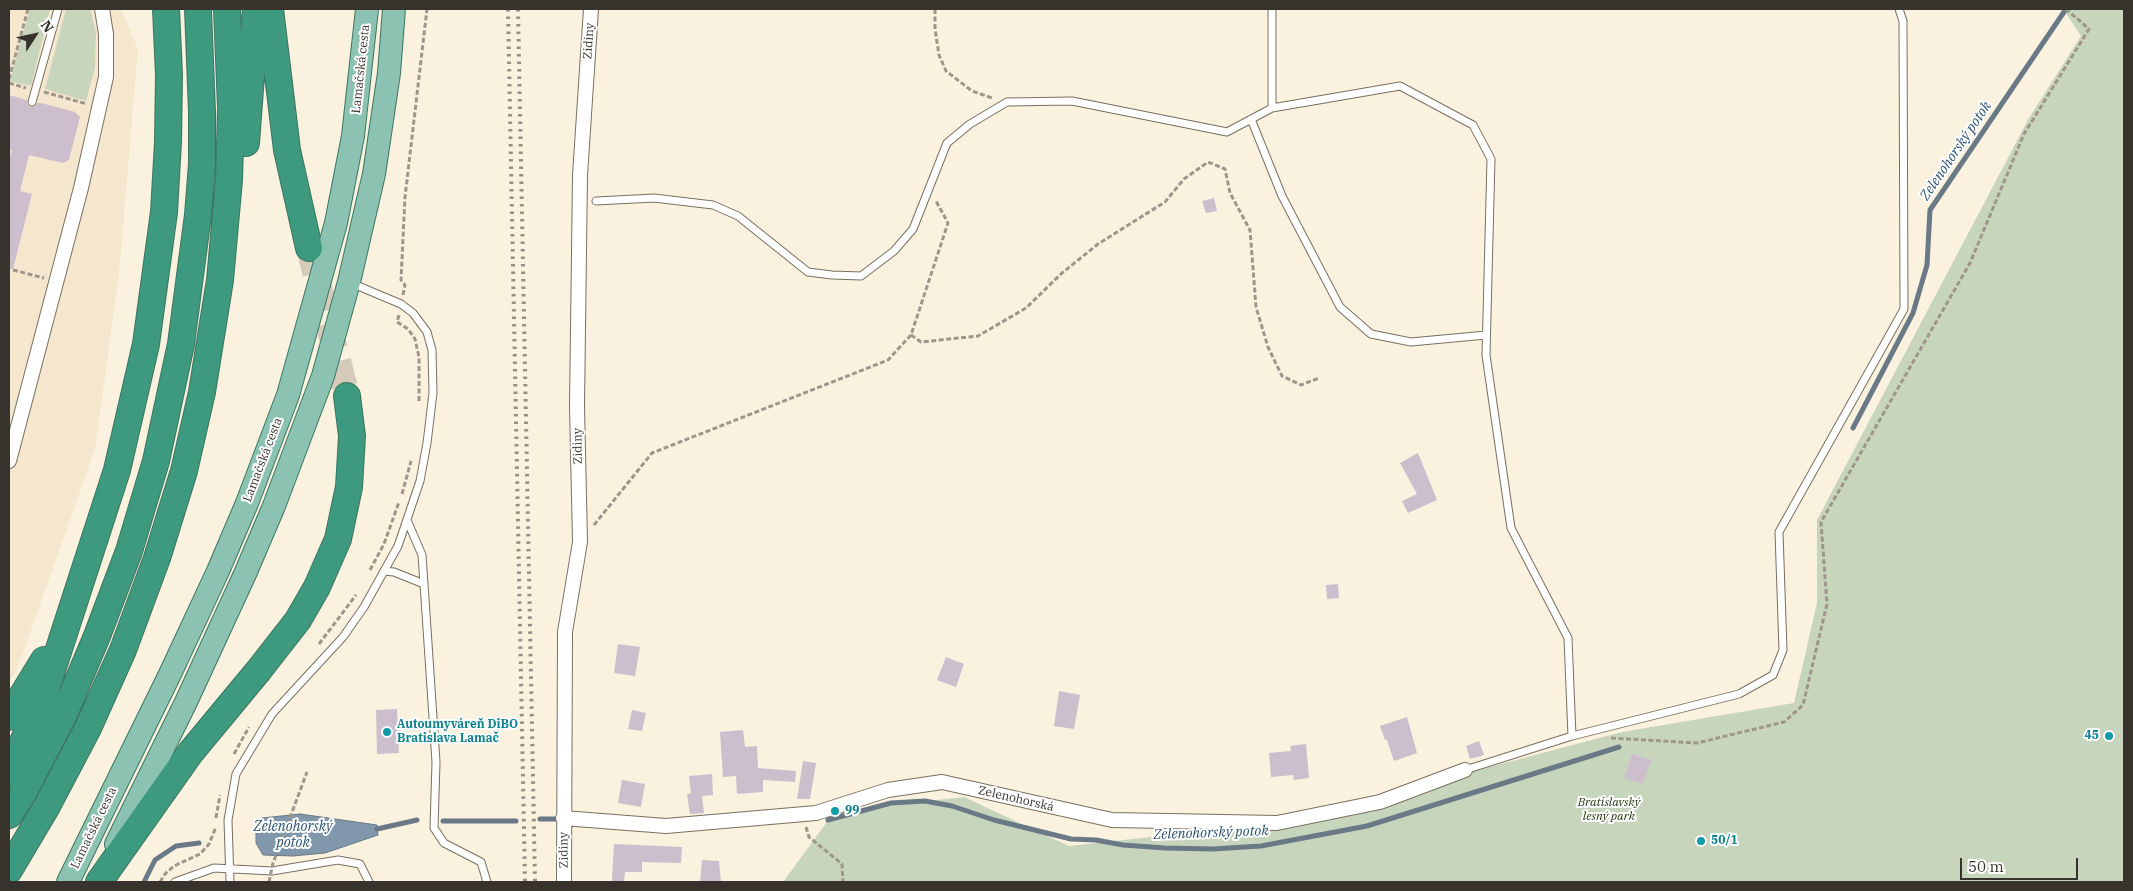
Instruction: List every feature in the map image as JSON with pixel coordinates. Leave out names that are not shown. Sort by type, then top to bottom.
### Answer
[{"type":"highway","points":[[153,9],[169,75]]},
{"type":"highway","points":[[9,773],[44,695],[117,470],[146,344],[164,212],[169,75],[166,9]]},
{"type":"highway","points":[[9,815],[23,793],[64,714],[97,636],[129,551],[156,460],[181,344],[198,216],[202,164],[202,112],[198,9]]},
{"type":"highway","points":[[9,870],[47,806],[88,728],[123,650],[158,558],[184,471],[202,392],[220,280],[229,180],[230,108],[227,9]]},
{"type":"highway","points":[[229,180],[246,148],[256,9]]},
{"type":"highway","points":[[270,9],[288,150],[309,248]]},
{"type":"highway","points":[[99,882],[191,752],[260,670],[294,626],[317,588],[338,540],[348,495],[352,436],[347,396]]},
{"type":"highway","points":[[9,717],[44,660],[76,594]]},
{"type":"main road","name":"Lamačská cesta","points":[[68,882],[170,674],[218,571],[247,503],[288,395],[338,214],[353,136],[367,9]]},
{"type":"main road","points":[[99,882],[186,702],[274,506],[323,376],[349,282],[374,174],[389,73],[394,9]]},
{"type":"street","points":[[9,461],[81,188],[106,77],[106,34],[102,9]]},
{"type":"street","name":"Zidiny","points":[[564,882],[565,632],[580,542],[577,406],[580,175],[591,9]]},
{"type":"street","name":"Zelenohorská","points":[[563,818],[666,826],[816,814],[888,790],[942,782],[1112,820],[1277,823],[1380,802],[1465,770]]},
{"type":"lane","points":[[32,102],[58,9]]},
{"type":"lane","points":[[1272,9],[1272,108]]},
{"type":"lane","points":[[1465,770],[1572,736],[1739,694],[1773,675],[1783,650],[1779,532],[1904,309],[1904,21],[1898,9]]},
{"type":"lane","points":[[596,201],[654,198],[713,205],[738,216],[808,272],[861,276],[894,251],[913,229],[947,143],[970,124],[1007,102],[1072,100],[1227,132],[1272,108],[1400,86],[1473,126],[1491,159],[1486,356],[1511,528],[1568,638],[1572,736]]},
{"type":"lane","points":[[1251,120],[1282,196],[1340,307],[1371,334],[1411,342],[1486,335]]},
{"type":"lane","points":[[230,882],[228,820],[236,774],[272,714],[343,637],[364,607],[398,546],[420,481],[427,443],[432,393],[432,350],[427,332],[413,313],[401,304],[349,282]]},
{"type":"lane","points":[[408,520],[422,555],[436,762],[434,828],[444,843],[481,862],[487,882]]},
{"type":"lane","points":[[384,570],[424,584]]},
{"type":"lane","points":[[175,882],[214,868],[272,872],[338,860],[360,864],[369,882]]},
{"type":"path","points":[[9,79],[28,9]]},
{"type":"path","points":[[401,304],[405,284],[401,280],[405,197],[427,9]]},
{"type":"path","points":[[935,9],[935,29],[939,55],[946,71],[972,91],[1007,102]]},
{"type":"path","points":[[1602,738],[1697,743],[1784,722],[1803,705],[1827,604],[1821,522],[1970,263],[2024,134],[2089,30],[2066,9]]},
{"type":"path","points":[[9,83],[90,104]]},
{"type":"path","points":[[911,334],[921,342],[978,336],[1018,313],[1026,308],[1062,273],[1098,244],[1165,202],[1184,179],[1208,162],[1225,169],[1230,193],[1250,230],[1256,307],[1268,348],[1282,376],[1301,384],[1319,378]]},
{"type":"path","points":[[580,542],[652,453],[888,360],[911,334],[948,223],[928,187]]},
{"type":"path","points":[[13,270],[46,278]]},
{"type":"path","points":[[269,882],[273,863],[307,772]]},
{"type":"path","points":[[803,815],[809,837],[842,864],[843,882]]},
{"type":"shaded area","points":[[9,9],[121,9],[138,49],[119,274],[95,449],[17,670],[9,681]]},
{"type":"green space","points":[[30,9],[50,9],[31,86],[10,81]]},
{"type":"green space","points":[[66,9],[90,9],[96,32],[95,68],[86,101],[45,89]]},
{"type":"green space","name":"Bratislavský lesný park","points":[[2063,9],[2124,9],[2124,882],[783,882],[835,811],[964,797],[1069,846],[1277,823],[1622,732],[1794,703],[1817,603],[1817,520],[2029,118],[2081,36]]},
{"type":"water","name":"Zelenohorský potok","points":[[300,814],[377,825],[378,835],[325,853],[293,856],[263,855],[256,843],[256,830],[262,818]]},
{"type":"building","points":[[9,95],[27,100],[27,104],[30,107],[41,103],[75,112],[80,117],[69,160],[63,163],[29,155],[20,191],[32,194],[13,269],[9,269],[9,161],[12,150],[9,149]]},
{"type":"building","points":[[1214,198],[1217,211],[1206,213],[1202,201]]},
{"type":"building","points":[[1418,453],[1437,500],[1408,513],[1402,501],[1417,494],[1400,463]]},
{"type":"building","points":[[1338,584],[1339,598],[1327,599],[1326,585]]},
{"type":"building","points":[[618,644],[640,647],[635,676],[614,673]]},
{"type":"building","points":[[946,657],[964,664],[956,687],[937,680]]},
{"type":"building","points":[[1059,691],[1080,695],[1074,729],[1054,726]]},
{"type":"building","name":"Autoumyváreň DiBO Bratislava Lamač","points":[[397,709],[399,753],[377,754],[376,710]]},
{"type":"building","points":[[632,710],[646,713],[642,731],[628,729]]},
{"type":"building","points":[[1407,717],[1417,753],[1394,761],[1380,726]]},
{"type":"building","points":[[743,730],[745,747],[757,746],[758,768],[796,771],[795,782],[763,780],[763,792],[737,794],[736,776],[723,777],[720,732]]},
{"type":"building","points":[[1479,741],[1484,755],[1470,759],[1466,746]]},
{"type":"building","points":[[1306,744],[1309,778],[1294,780],[1293,775],[1271,777],[1269,753],[1291,751],[1290,746]]},
{"type":"building","points":[[1632,754],[1651,760],[1643,784],[1624,778]]},
{"type":"building","points":[[803,761],[816,763],[810,799],[797,799]]},
{"type":"building","points":[[712,774],[713,795],[702,796],[704,813],[690,814],[687,794],[691,793],[689,776]]},
{"type":"building","points":[[622,780],[645,784],[641,807],[618,803]]},
{"type":"building","points":[[614,844],[682,847],[681,863],[642,862],[642,872],[625,872],[624,881],[612,881]]},
{"type":"building","points":[[702,860],[719,861],[721,882],[700,882]]},
{"type":"waterway","name":"Zelenohorský potok","points":[[1853,428],[1913,313],[1927,265],[1930,210],[2066,9]]},
{"type":"waterway","name":"Zelenohorský potok","points":[[828,820],[891,803],[925,801],[952,806],[994,820],[1071,839],[1165,848],[1213,849],[1261,846],[1367,826],[1619,747]]},
{"type":"waterway","name":"Zelenohorský potok","points":[[540,819],[557,819]]},
{"type":"waterway","name":"Zelenohorský potok","points":[[377,829],[417,820]]},
{"type":"waterway","name":"Zelenohorský potok","points":[[443,821],[516,821]]},
{"type":"waterway","points":[[144,882],[155,860],[176,846],[199,843]]},
{"type":"tunnel","points":[[309,248],[347,396]]},
{"type":"railway","points":[[508,9],[525,882]]},
{"type":"railway","points":[[518,9],[535,882]]},
{"type":"place","name":"Autoumyváreň DiBO Bratislava Lamač","points":[[387,732]]},
{"type":"place","name":"45","points":[[2109,736]]},
{"type":"place","name":"99","points":[[835,811]]},
{"type":"place","name":"50/1","points":[[1701,841]]}]
